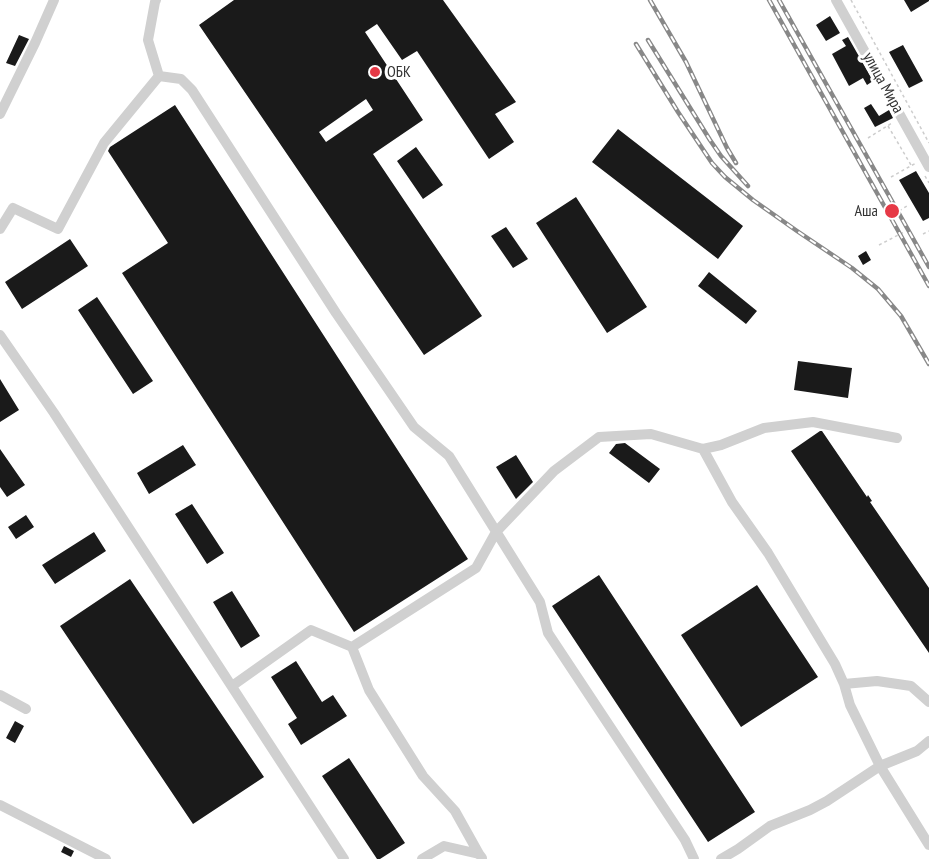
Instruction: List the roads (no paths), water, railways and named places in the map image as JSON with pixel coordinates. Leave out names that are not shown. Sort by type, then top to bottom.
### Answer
[{"type":"street","points":[[0,114],[54,0]]},
{"type":"street","points":[[156,0],[148,40],[159,76]]},
{"type":"street","name":"улица Мира","points":[[836,0],[924,163]]},
{"type":"street","points":[[0,229],[13,208],[58,229],[104,143],[159,76]]},
{"type":"street","points":[[159,76],[181,79],[192,90],[336,313],[407,418],[414,427],[449,456],[540,602],[548,633],[685,840],[694,859]]},
{"type":"street","points":[[0,334],[54,413],[344,859]]},
{"type":"street","points":[[352,647],[476,568],[496,532],[555,471],[599,437],[651,434],[703,449],[721,445],[764,428],[813,422],[897,438]]},
{"type":"street","points":[[703,449],[732,502],[768,553],[835,664],[850,705],[880,766],[929,845]]},
{"type":"street","points":[[231,686],[311,630],[352,647],[369,690],[423,776],[454,810],[481,857]]},
{"type":"street","points":[[844,684],[878,681],[911,686],[929,702]]},
{"type":"street","points":[[0,695],[26,709]]},
{"type":"street","points":[[721,859],[770,826],[827,801],[880,766],[917,751],[929,741]]},
{"type":"street","points":[[0,805],[106,859]]},
{"type":"street","points":[[423,859],[444,846],[481,857]]},
{"type":"railway","points":[[650,0],[686,62],[736,163]]},
{"type":"railway","points":[[769,0],[929,286]]},
{"type":"railway","points":[[779,0],[929,267]]},
{"type":"railway","points":[[648,40],[710,140],[748,186]]},
{"type":"railway","points":[[636,44],[712,163],[753,200],[852,268],[878,289],[901,316],[929,364]]},
{"type":"place","name":"ОБК","points":[[375,72]]},
{"type":"place","name":"Аша","points":[[892,211]]}]
